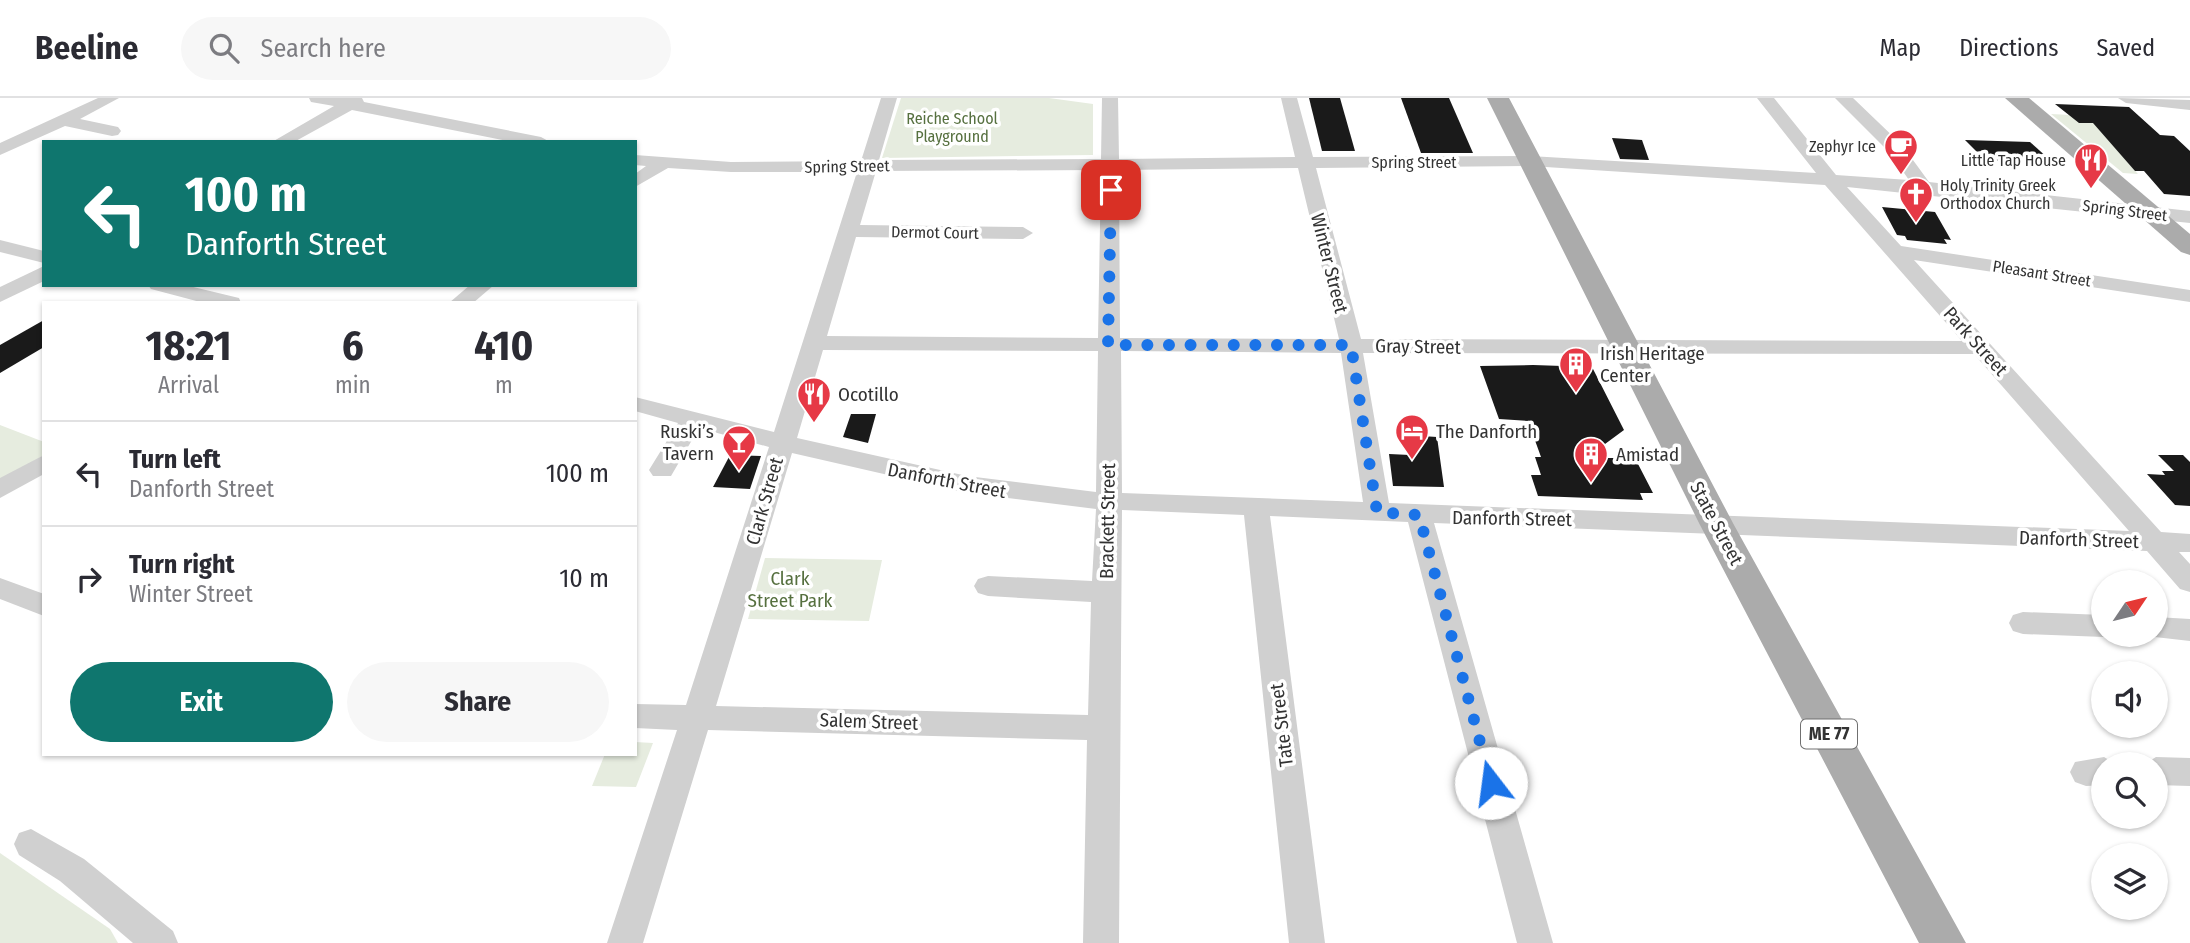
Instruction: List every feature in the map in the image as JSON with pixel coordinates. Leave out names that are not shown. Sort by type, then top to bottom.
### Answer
[{"type":"main road","name":"State Street","points":[[1498,98],[1717,525],[1943,943]]},
{"type":"main road","points":[[2016,98],[2190,247]]},
{"type":"street","points":[[0,150],[111,98]]},
{"type":"street","points":[[317,98],[356,101],[532,140]]},
{"type":"street","points":[[880,98],[889,98]]},
{"type":"street","name":"Clark Street","points":[[625,943],[750,550],[889,98]]},
{"type":"street","name":"Brackett Street","points":[[1101,943],[1109,502],[1111,98]]},
{"type":"street","name":"Winter Street","points":[[1289,98],[1351,345],[1377,512]]},
{"type":"street","name":"Park Street","points":[[1765,98],[1830,179],[2190,582]]},
{"type":"street","points":[[1843,98],[1896,149],[1923,187]]},
{"type":"street","points":[[2126,98],[2190,106]]},
{"type":"street","points":[[285,140],[356,101]]},
{"type":"street","points":[[64,121],[112,131]]},
{"type":"street","name":"Spring Street","points":[[637,160],[730,167],[1531,161],[1830,179],[2190,217]]},
{"type":"street","points":[[637,181],[662,164]]},
{"type":"street","name":"Dermot Court","points":[[846,231],[1023,233]]},
{"type":"street","points":[[0,246],[42,256]]},
{"type":"street","name":"Pleasant Street","points":[[1895,251],[2190,296]]},
{"type":"street","points":[[0,296],[42,273]]},
{"type":"street","points":[[166,287],[223,301]]},
{"type":"street","points":[[462,301],[481,287]]},
{"type":"street","name":"Gray Street","points":[[812,343],[1627,348],[1982,347]]},
{"type":"street","name":"Danforth Street","points":[[637,405],[781,443],[969,486],[1025,495],[1109,502],[1419,515],[2190,543]]},
{"type":"street","points":[[662,470],[692,419]]},
{"type":"street","points":[[0,489],[42,464]]},
{"type":"street","name":"Tate Street","points":[[1256,507],[1307,943]]},
{"type":"street","points":[[1419,515],[1535,943]]},
{"type":"street","points":[[988,586],[1106,592]]},
{"type":"street","points":[[0,588],[42,605]]},
{"type":"street","points":[[2024,623],[2091,626]]},
{"type":"street","points":[[2168,628],[2190,629]]},
{"type":"street","name":"Salem Street","points":[[637,716],[1103,728]]},
{"type":"street","points":[[2168,771],[2190,772]]},
{"type":"street","points":[[31,844],[72,870],[160,943]]},
{"type":"green space","name":"Reiche School Playground","points":[[901,98],[1049,98],[1093,104],[1093,155],[882,158]]},
{"type":"green space","points":[[2051,114],[2084,119],[2104,130],[2138,174],[2123,173]]},
{"type":"green space","points":[[0,425],[42,441],[42,456],[0,481]]},
{"type":"green space","name":"Clark Street Park","points":[[765,558],[882,560],[869,621],[748,619]]},
{"type":"green space","points":[[637,742],[653,743],[636,787],[592,786],[604,756],[637,756]]},
{"type":"green space","points":[[0,853],[110,929],[118,943],[0,943]]},
{"type":"building","points":[[1309,98],[1340,98],[1355,151],[1322,151]]},
{"type":"building","points":[[1401,98],[1449,98],[1473,153],[1421,153]]},
{"type":"building","points":[[2055,104],[2129,107],[2160,135],[2174,136],[2190,151],[2190,196],[2164,194],[2144,171],[2135,171],[2093,123],[2079,123]]},
{"type":"building","points":[[1612,138],[1642,140],[1649,160],[1620,159]]},
{"type":"building","points":[[1965,140],[2030,142],[2049,159],[1986,161]]},
{"type":"building","name":"Holy Trinity Greek Orthodox Church","points":[[1882,207],[1935,212],[1951,240],[1944,239],[1947,244],[1907,240],[1905,236],[1897,235]]},
{"type":"building","points":[[42,321],[42,348],[0,373],[0,345]]},
{"type":"building","points":[[1480,366],[1592,367],[1624,430],[1586,458],[1624,458],[1626,464],[1638,464],[1653,493],[1640,493],[1643,500],[1538,496],[1531,475],[1541,475],[1535,457],[1541,457],[1528,421],[1499,419]]},
{"type":"building","points":[[851,414],[876,414],[868,443],[843,437]]},
{"type":"building","name":"The Danforth","points":[[1406,435],[1437,437],[1444,487],[1393,486],[1389,454],[1410,455]]},
{"type":"building","name":"Ruski’s Tavern","points":[[730,455],[761,456],[750,489],[713,487]]},
{"type":"building","points":[[2158,455],[2183,455],[2190,462],[2190,506],[2175,505],[2147,474],[2165,475],[2162,471],[2174,471]]},
{"type":"place","name":"Zephyr Ice","points":[[1901,176]]},
{"type":"place","name":"Little Tap House","points":[[2091,190]]},
{"type":"place","name":"Holy Trinity Greek Orthodox Church","points":[[1916,224]]},
{"type":"place","name":"Irish Heritage Center","points":[[1576,394]]},
{"type":"place","name":"Ocotillo","points":[[814,424]]},
{"type":"place","name":"The Danforth","points":[[1412,461]]},
{"type":"place","name":"Ruski’s Tavern","points":[[739,472]]},
{"type":"place","name":"Amistad","points":[[1591,484]]},
{"type":"route","points":[[1111,190],[1108,345],[1351,345],[1377,512],[1419,515],[1491,783]]}]
